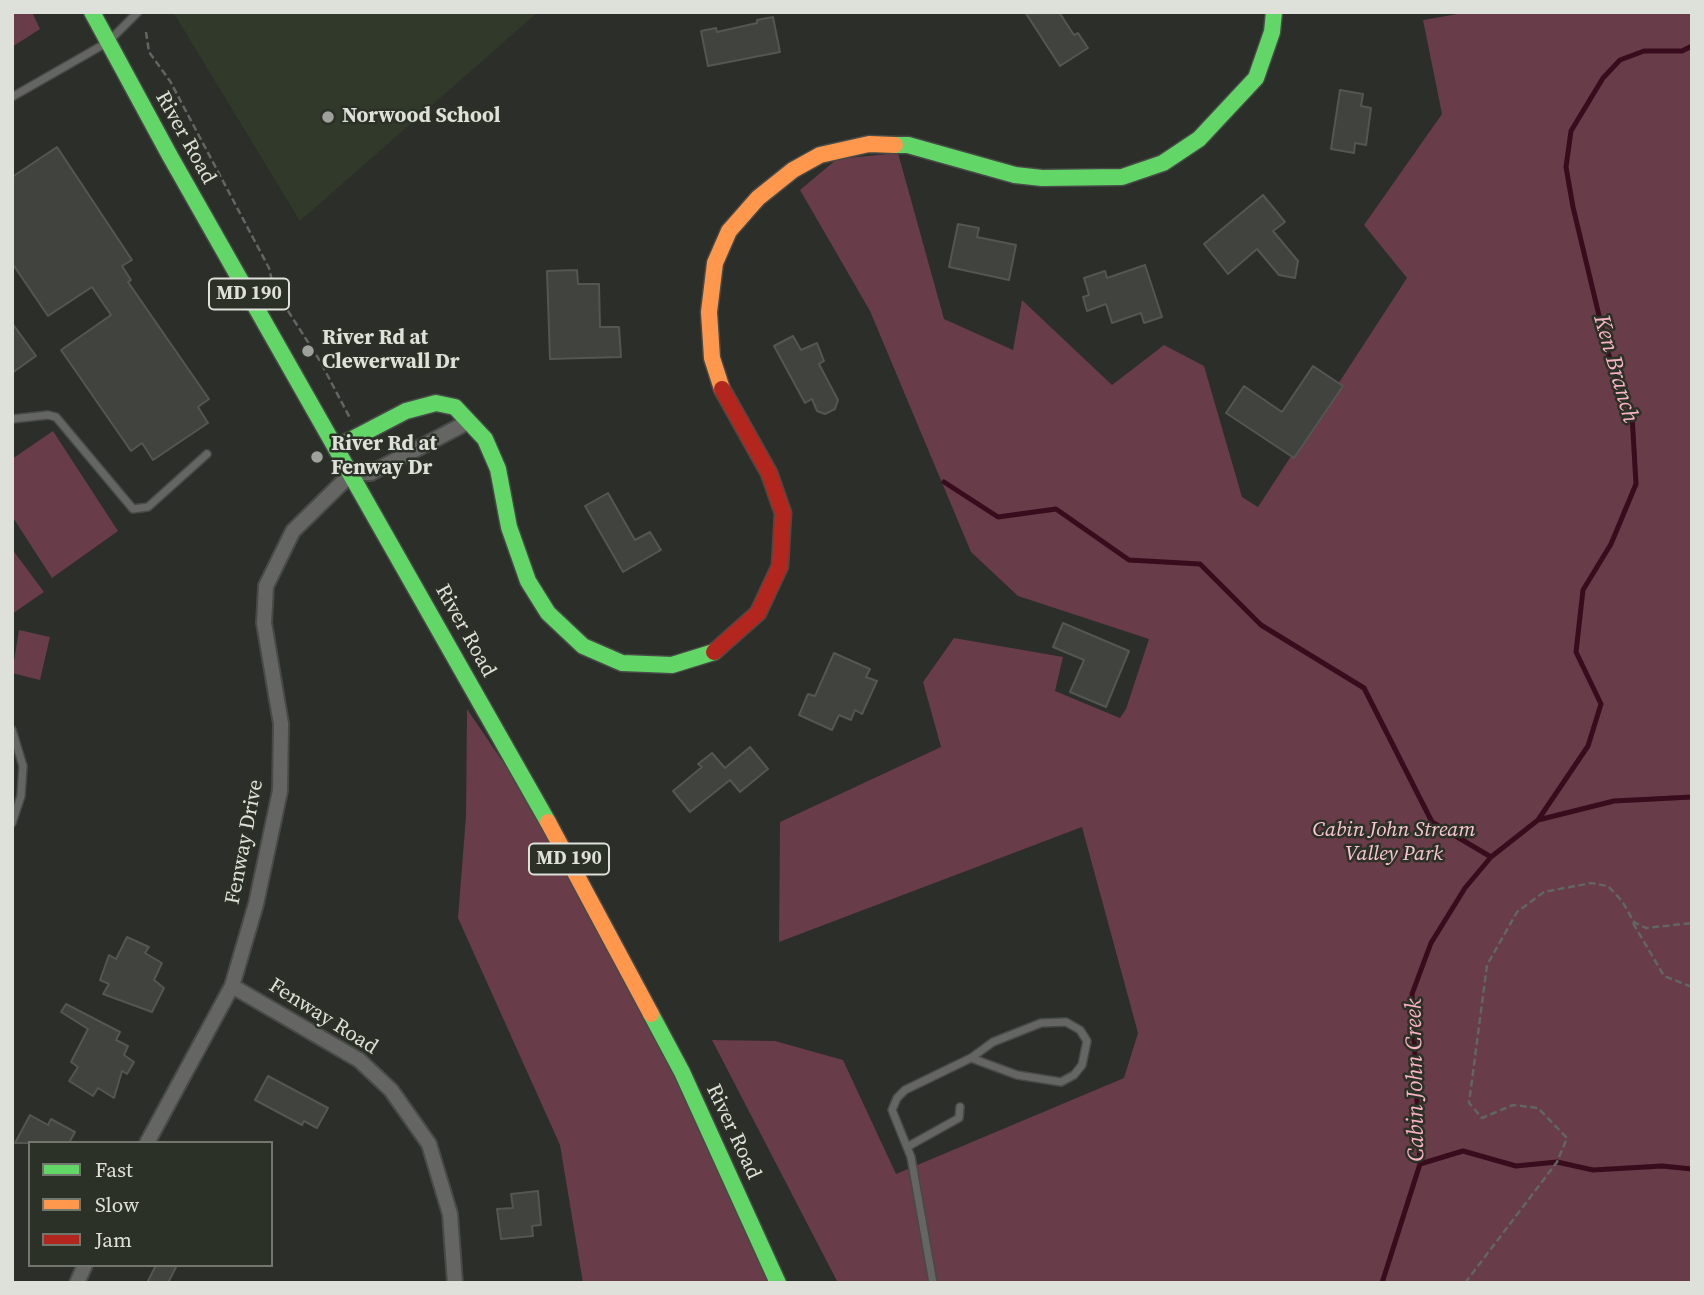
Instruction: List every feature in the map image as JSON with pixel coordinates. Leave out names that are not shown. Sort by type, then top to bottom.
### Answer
[{"type":"street","name":"River Road","points":[[92,12],[569,859],[682,1072],[778,1283]]},
{"type":"street","points":[[337,447],[406,411],[436,403],[455,407],[485,439],[498,469],[509,527],[528,581],[557,621],[583,646],[622,663],[673,665],[711,654],[758,613],[780,566],[783,513],[769,473],[721,387],[712,358],[709,312],[715,263],[729,232],[758,198],[793,170],[820,155],[869,144],[908,145],[1014,175],[1042,178],[1122,177],[1163,163],[1199,139],[1234,105],[1256,78],[1272,32],[1274,12]]},
{"type":"street","points":[[352,473],[371,473],[468,422]]},
{"type":"street","name":"Fenway Drive","points":[[148,1141],[232,986],[256,904],[281,791],[281,724],[264,623],[266,586],[293,531],[352,473]]},
{"type":"street","name":"Fenway Road","points":[[232,986],[359,1060],[391,1090],[429,1144],[450,1214],[455,1283]]},
{"type":"street","points":[[77,1283],[84,1267]]},
{"type":"lane","points":[[12,97],[108,42],[138,12]]},
{"type":"lane","points":[[12,419],[48,415],[56,417],[133,509],[148,507],[207,454]]},
{"type":"lane","points":[[12,730],[23,766],[21,796],[12,823]]},
{"type":"lane","points":[[933,1283],[907,1147],[892,1110],[897,1098],[905,1090],[971,1058],[993,1042],[1041,1023],[1066,1022],[1080,1030],[1087,1041],[1082,1065],[1074,1075],[1061,1082],[1017,1075],[971,1058]]},
{"type":"lane","points":[[907,1147],[959,1118],[960,1107]]},
{"type":"path","points":[[146,32],[149,52],[170,81],[263,257],[274,289],[320,360],[359,435]]},
{"type":"path","points":[[1465,1283],[1558,1162],[1567,1138],[1538,1108],[1513,1105],[1482,1118],[1469,1103],[1487,965],[1517,912],[1544,892],[1591,883],[1608,886],[1622,901],[1664,976],[1692,987]]},
{"type":"path","points":[[1625,908],[1634,922],[1646,928],[1692,923]]},
{"type":"shaded area","name":"Norwood School","points":[[173,12],[538,12],[300,221]]},
{"type":"green space","points":[[12,12],[32,12],[40,29],[12,47]]},
{"type":"green space","name":"Cabin John Stream Valley Park","points":[[1469,12],[1692,12],[1692,1283],[838,1283],[712,1040],[775,1041],[843,1060],[896,1174],[1124,1078],[1138,1033],[1082,827],[779,942],[780,822],[941,747],[923,682],[954,638],[1063,657],[1055,691],[1120,718],[1126,709],[1149,639],[1018,596],[971,552],[870,311],[800,190],[837,159],[898,153],[944,319],[1013,350],[1022,300],[1112,385],[1164,345],[1204,366],[1242,497],[1258,507],[1407,278],[1364,225],[1442,114],[1423,20]]},
{"type":"green space","points":[[53,431],[118,531],[52,578],[12,516],[12,459]]},
{"type":"green space","points":[[12,549],[44,592],[12,614]]},
{"type":"green space","points":[[19,630],[50,637],[40,680],[12,673]]},
{"type":"green space","points":[[467,709],[569,859],[778,1283],[583,1283],[560,1145],[458,918],[466,816]]},
{"type":"building","points":[[1025,12],[1059,12],[1074,35],[1078,33],[1088,48],[1060,66]]},
{"type":"building","points":[[773,17],[780,52],[708,66],[701,31],[716,28],[717,32]]},
{"type":"building","points":[[1340,90],[1363,94],[1361,106],[1371,108],[1366,145],[1355,143],[1354,153],[1331,149]]},
{"type":"building","points":[[57,147],[132,260],[122,266],[131,280],[128,282],[209,399],[198,407],[208,423],[153,460],[142,443],[131,451],[61,350],[111,315],[92,287],[48,316],[12,263],[12,177]]},
{"type":"building","points":[[1263,195],[1285,222],[1273,231],[1298,261],[1295,278],[1279,275],[1257,249],[1228,274],[1204,244]]},
{"type":"building","points":[[958,224],[979,228],[977,237],[1016,245],[1009,280],[949,267]]},
{"type":"building","points":[[1145,265],[1162,317],[1144,323],[1141,313],[1112,323],[1106,304],[1087,311],[1083,297],[1089,295],[1084,278],[1105,271],[1107,278]]},
{"type":"building","points":[[577,270],[578,284],[599,284],[600,327],[619,327],[621,357],[550,359],[547,271]]},
{"type":"building","points":[[12,323],[36,356],[12,373]]},
{"type":"building","points":[[793,336],[801,350],[817,343],[824,361],[819,364],[838,400],[835,409],[825,414],[817,411],[812,399],[805,403],[774,346]]},
{"type":"building","points":[[1313,366],[1343,386],[1294,458],[1226,413],[1244,386],[1282,412]]},
{"type":"building","points":[[608,493],[635,540],[650,532],[661,550],[623,572],[585,506]]},
{"type":"building","points":[[1063,623],[1129,651],[1106,707],[1070,692],[1084,660],[1053,647]]},
{"type":"building","points":[[834,653],[870,669],[866,677],[877,681],[862,714],[855,710],[851,720],[839,715],[832,730],[799,715],[808,694],[815,696]]},
{"type":"building","points":[[750,747],[768,769],[740,792],[730,780],[690,812],[673,791],[702,767],[698,764],[712,753],[725,768]]},
{"type":"building","points":[[127,937],[149,947],[145,953],[162,963],[154,980],[164,988],[152,1012],[103,994],[109,984],[100,980],[109,955],[116,959]]},
{"type":"building","points":[[66,1004],[120,1032],[116,1040],[128,1046],[124,1055],[134,1062],[127,1074],[122,1071],[114,1098],[98,1088],[93,1096],[69,1081],[78,1067],[71,1062],[88,1029],[61,1012]]},
{"type":"building","points":[[268,1076],[328,1108],[317,1128],[304,1121],[302,1125],[255,1100]]},
{"type":"building","points":[[30,1115],[48,1125],[51,1119],[75,1132],[70,1141],[15,1143]]},
{"type":"building","points":[[538,1191],[541,1225],[532,1226],[533,1236],[501,1239],[497,1209],[513,1208],[511,1194]]},
{"type":"building","points":[[155,1267],[176,1267],[168,1283],[147,1283]]},
{"type":"waterway","name":"Ken Branch","points":[[1538,820],[1588,746],[1601,704],[1576,652],[1583,590],[1611,544],[1636,484],[1632,415],[1608,353],[1573,207],[1566,167],[1571,131],[1603,78],[1620,60],[1644,51],[1682,51],[1692,46]]},
{"type":"waterway","points":[[944,482],[998,517],[1056,509],[1129,560],[1200,564],[1261,625],[1364,688],[1432,822],[1491,857]]},
{"type":"waterway","name":"Cabin John Creek","points":[[1382,1283],[1420,1164],[1412,994],[1431,943],[1465,888],[1491,857],[1538,820],[1614,801],[1692,797]]},
{"type":"waterway","points":[[1420,1164],[1463,1151],[1516,1166],[1557,1162],[1593,1170],[1662,1166],[1692,1169]]},
{"type":"traffic: fast","points":[[92,12],[170,156],[548,822]]},
{"type":"traffic: fast","points":[[895,145],[908,145],[1015,175],[1042,178],[1122,177],[1163,163],[1199,139],[1256,78],[1272,32],[1274,12]]},
{"type":"traffic: fast","points":[[337,447],[406,411],[436,403],[455,407],[485,439],[498,469],[509,527],[528,581],[548,613],[583,646],[622,663],[672,665],[714,652]]},
{"type":"traffic: fast","points":[[651,1014],[682,1072],[778,1283]]},
{"type":"traffic: slow","points":[[722,389],[712,358],[709,312],[715,263],[729,231],[758,198],[793,170],[820,155],[869,144],[895,145]]},
{"type":"traffic: slow","points":[[548,822],[651,1014]]},
{"type":"traffic: jam","points":[[714,652],[758,613],[780,566],[783,513],[769,473],[722,389]]},
{"type":"place","name":"Norwood School","points":[[328,117]]},
{"type":"place","name":"River Rd at Clewerwall Dr","points":[[308,351]]},
{"type":"place","name":"River Rd at Fenway Dr","points":[[317,457]]}]
